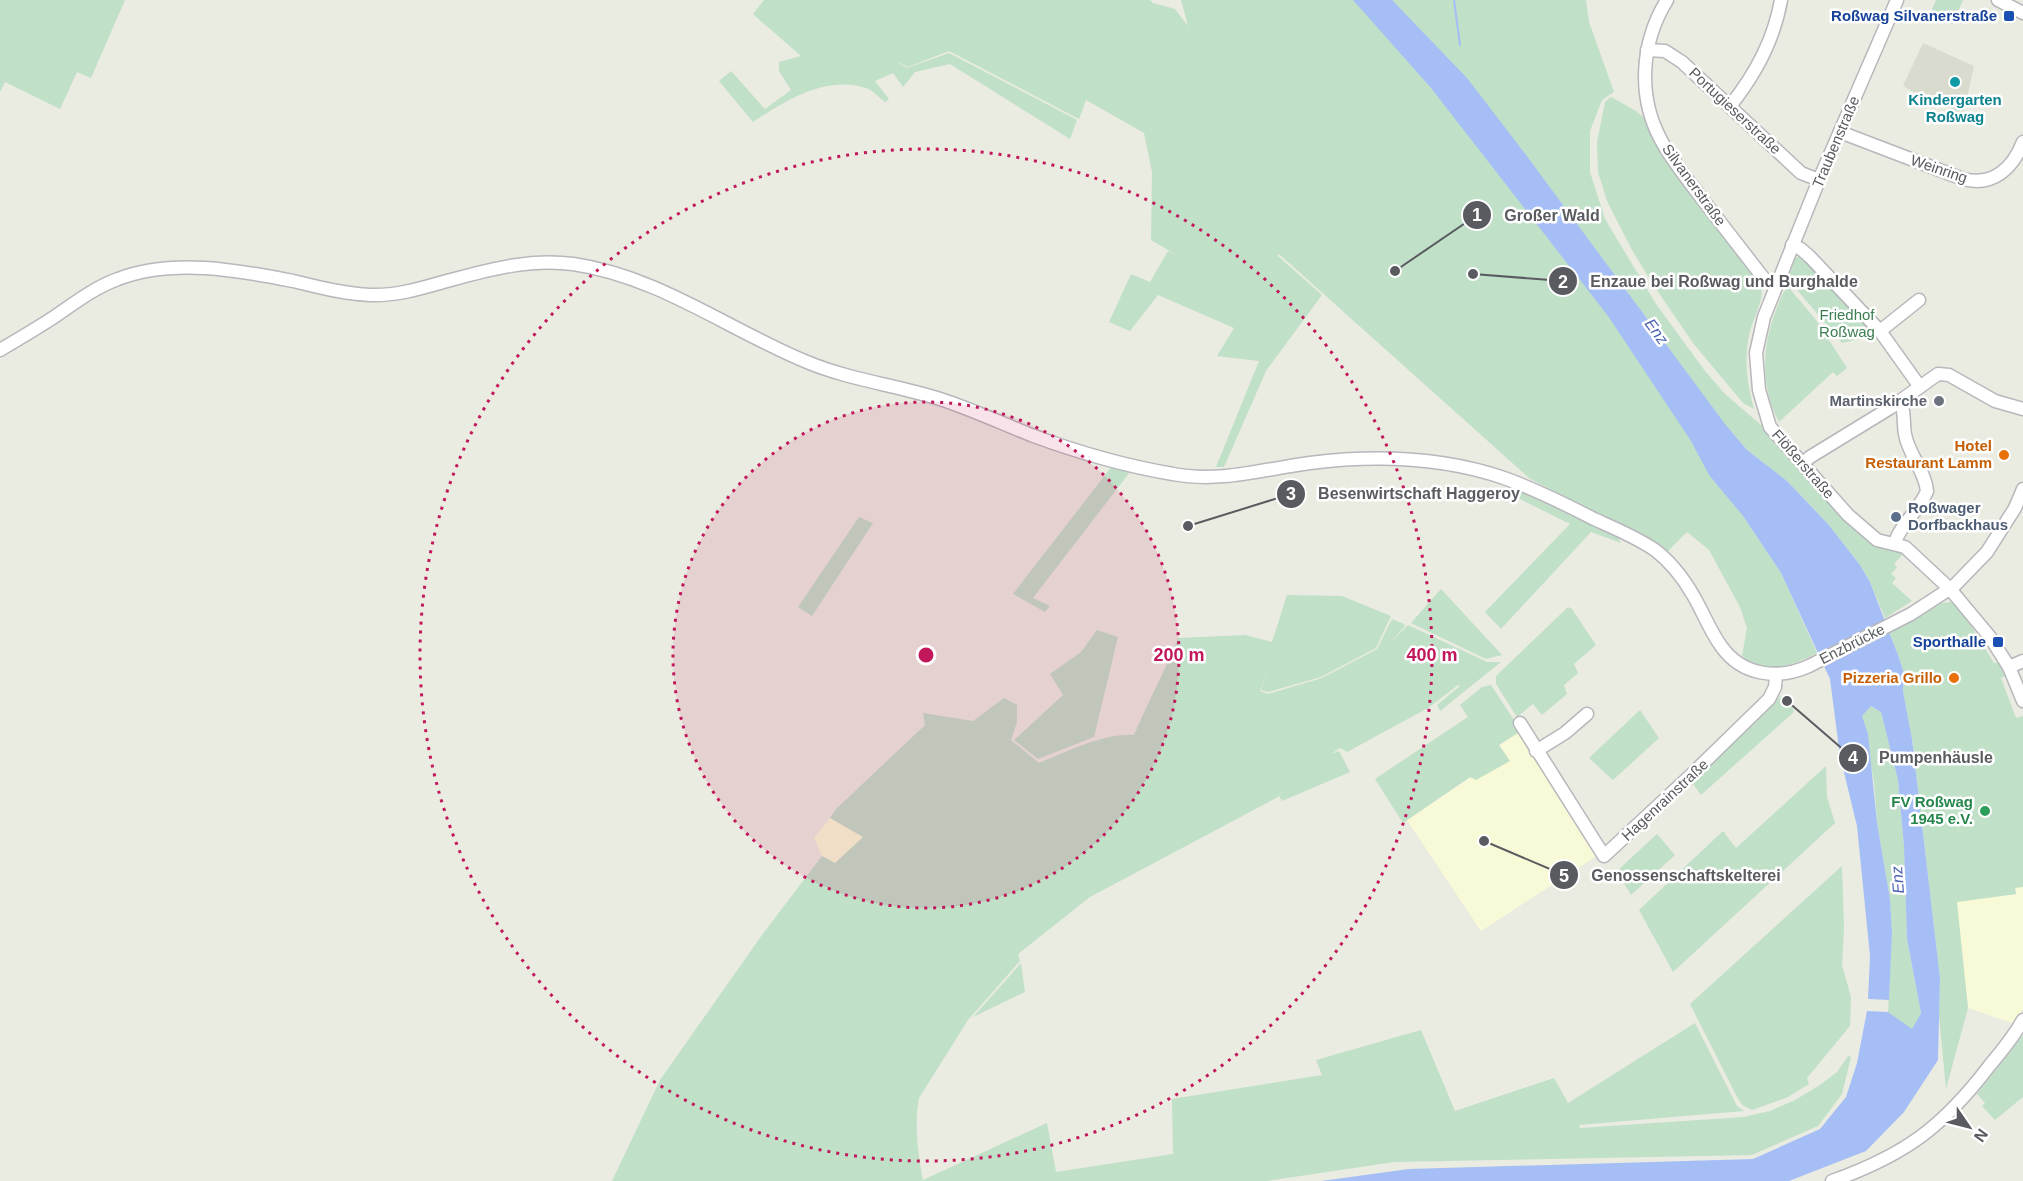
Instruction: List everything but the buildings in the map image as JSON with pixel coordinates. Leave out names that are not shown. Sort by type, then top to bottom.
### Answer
[{"type":"street","name":"Silvanerstraße","points":[[1667,0],[1655,23],[1647,50],[1645,75],[1647,99],[1653,121],[1661,141],[1687,178],[1765,280],[1777,284]]},
{"type":"street","points":[[1730,106],[1761,60],[1772,34],[1781,0]]},
{"type":"street","name":"Traubenstraße","points":[[1777,284],[1897,0]]},
{"type":"street","points":[[1998,0],[2023,13]]},
{"type":"street","name":"Portugieserstraße","points":[[1647,50],[1665,51],[1683,62],[1801,173],[1819,180]]},
{"type":"street","name":"Weinring","points":[[1840,132],[1963,179],[1975,181],[1987,180],[2003,173],[2014,160],[2023,142]]},
{"type":"street","points":[[1792,245],[1810,257],[1880,332],[1920,387]]},
{"type":"street","points":[[0,350],[100,288],[144,271],[177,268],[222,270],[350,293],[378,295],[408,291],[508,266],[562,262],[607,271],[663,291],[783,352],[837,374],[939,399],[1049,441],[1124,464],[1207,478],[1321,462],[1393,459],[1433,463],[1499,477],[1576,510],[1652,548],[1684,581],[1725,651],[1736,661],[1753,670],[1776,674]]},
{"type":"street","name":"Flößerstraße","points":[[1777,284],[1759,335],[1756,353],[1757,381],[1770,427],[1863,530],[1877,540],[1905,547],[1950,589],[1989,637],[2009,667],[2023,701]]},
{"type":"street","points":[[1880,332],[1920,300]]},
{"type":"street","points":[[1803,463],[1901,402],[1936,375],[1943,373],[1985,396],[2023,409]]},
{"type":"street","points":[[1895,544],[1897,535],[1909,522],[1927,491],[1905,435],[1901,402]]},
{"type":"street","name":"Enzbrücke","points":[[1776,674],[1794,672],[1809,666],[1895,622],[1950,589],[1987,552],[2015,508],[2023,489]]},
{"type":"street","points":[[2009,667],[2023,661]]},
{"type":"street","name":"Hagenrainstraße","points":[[1520,723],[1604,856],[1769,699],[1775,687],[1776,674]]},
{"type":"street","points":[[1536,751],[1587,714]]},
{"type":"street","points":[[1832,1181],[1895,1154],[1932,1130],[1984,1074],[2023,1020]]},
{"type":"shaded area","points":[[1923,43],[1974,66],[1963,116],[1927,95],[1925,98],[1903,86]]},
{"type":"shaded area","points":[[1521,731],[1598,855],[1481,931],[1407,820],[1471,777],[1509,761],[1499,745]]},
{"type":"shaded area","points":[[830,818],[864,837],[835,863],[822,856],[814,838]]},
{"type":"shaded area","points":[[2015,887],[2023,887],[2023,1009],[2015,1024],[1968,1008],[1956,913],[1957,902],[2016,894]]},
{"type":"green space","points":[[0,0],[125,0],[91,78],[77,72],[60,109],[5,82],[0,92]]},
{"type":"green space","points":[[764,0],[1150,0],[1153,3],[1175,9],[1188,26],[1181,0],[1586,0],[1589,22],[1614,92],[1602,100],[1590,131],[1590,172],[1605,219],[1656,304],[1705,371],[1725,394],[1768,431],[1857,533],[1881,548],[1904,553],[1894,564],[1897,567],[1891,574],[1896,578],[1892,583],[1912,601],[1885,618],[1860,565],[1828,524],[1787,481],[1747,450],[1732,432],[1708,472],[1743,516],[1781,573],[1817,653],[1795,663],[1778,667],[1769,668],[1753,664],[1742,656],[1747,628],[1740,607],[1709,550],[1687,532],[1667,552],[1529,478],[1279,254],[1278,256],[1322,295],[1266,371],[1224,467],[1216,467],[1259,361],[1217,356],[1234,328],[1158,295],[1130,331],[1109,322],[1131,274],[1150,282],[1168,251],[1178,256],[1151,240],[1152,172],[1144,133],[1086,100],[1079,119],[949,51],[908,67],[895,61],[907,68],[949,53],[1077,120],[1070,139],[950,64],[915,72],[903,87],[893,73],[875,81],[889,99],[885,102],[866,88],[836,85],[806,92],[753,122],[719,81],[731,71],[765,109],[791,90],[779,71],[779,62],[801,56],[753,14]]},
{"type":"green space","points":[[1936,0],[1963,0],[1952,24],[1930,14]]},
{"type":"green space","points":[[1611,97],[1644,118],[1661,153],[1761,286],[1760,304],[1749,335],[1747,354],[1748,381],[1754,409],[1743,403],[1693,343],[1632,250],[1607,201],[1598,172],[1597,142],[1605,102]]},
{"type":"green space","name":"Friedhof Roßwag","points":[[1800,255],[1877,332],[1868,337],[1842,343],[1788,279],[1795,259]]},
{"type":"green space","points":[[1786,289],[1790,289],[1816,320],[1847,368],[1837,376],[1833,372],[1779,422],[1769,395],[1765,366],[1771,324]]},
{"type":"green space","points":[[1112,466],[1130,472],[1033,598],[1050,606],[1045,612],[1013,594]]},
{"type":"green space","points":[[1521,492],[1618,537],[1621,543],[1591,532],[1501,629],[1485,612],[1570,524],[1516,497]]},
{"type":"green space","points":[[859,517],[873,523],[812,616],[798,607]]},
{"type":"green space","points":[[1441,589],[1502,655],[1486,659],[1411,623]]},
{"type":"green space","points":[[1287,595],[1342,596],[1391,616],[1376,648],[1321,677],[1268,692],[1261,690],[1267,672],[1260,691],[1268,694],[1322,678],[1377,649],[1392,619],[1405,626],[1389,644],[1408,625],[1487,662],[1501,662],[1440,711],[1437,705],[1460,686],[1458,685],[1428,708],[1347,752],[1340,748],[1331,754],[1339,751],[1350,772],[1282,801],[1279,796],[1287,784],[1278,797],[1090,897],[1018,954],[1020,961],[968,1020],[919,1098],[917,1139],[923,1180],[1047,1123],[1056,1172],[1173,1154],[1172,1099],[1322,1075],[1316,1060],[1421,1030],[1455,1111],[1554,1078],[1568,1103],[1695,1023],[1737,1106],[1744,1111],[1579,1125],[1580,1128],[1743,1117],[1770,1111],[1820,1085],[1837,1072],[1848,1056],[1851,1057],[1842,1094],[1818,1126],[1752,1155],[1394,1162],[1267,1181],[612,1181],[660,1080],[762,935],[822,856],[835,863],[863,837],[830,818],[835,810],[925,725],[923,713],[973,721],[1004,698],[1017,705],[1017,722],[1011,740],[1039,763],[1098,740],[1134,735],[1178,638],[1245,635],[1272,642]]},
{"type":"green space","points":[[1950,602],[1960,608],[1994,663],[2001,662],[2008,675],[2001,678],[2016,718],[2023,716],[2023,887],[2015,888],[2016,894],[1957,902],[1968,1008],[1946,1089],[1939,1016],[1940,978],[1912,739],[1903,691],[1904,673],[1890,633],[1942,603]]},
{"type":"green space","points":[[1568,607],[1572,609],[1596,645],[1574,664],[1578,673],[1564,685],[1567,694],[1542,715],[1533,704],[1517,717],[1496,684],[1496,676]]},
{"type":"green space","points":[[1097,630],[1118,637],[1094,737],[1038,759],[1014,740],[1063,695],[1050,674],[1081,652]]},
{"type":"green space","points":[[1491,685],[1521,731],[1499,745],[1510,761],[1476,780],[1470,777],[1403,823],[1375,779],[1468,717],[1460,705],[1482,687]]},
{"type":"green space","points":[[1781,696],[1789,696],[1794,712],[1701,795],[1693,784],[1693,777]]},
{"type":"green space","points":[[1871,706],[1881,712],[1898,780],[1904,847],[1907,939],[1921,1013],[1912,1030],[1888,1012],[1892,933],[1890,899],[1877,823],[1874,782],[1862,716]]},
{"type":"green space","points":[[1640,710],[1659,738],[1613,780],[1589,758]]},
{"type":"green space","points":[[1826,766],[1827,797],[1835,823],[1673,972],[1639,910],[1723,831],[1736,848]]},
{"type":"green space","points":[[1657,834],[1675,855],[1631,895],[1617,871]]},
{"type":"green space","points":[[1842,866],[1844,928],[1842,965],[1851,997],[1850,1026],[1807,1078],[1809,1084],[1786,1098],[1752,1110],[1742,1105],[1737,1097],[1690,1004]]},
{"type":"green space","points":[[1021,963],[1025,992],[973,1017]]},
{"type":"green space","points":[[2023,1035],[2023,1097],[1995,1120],[1982,1106],[1985,1103],[1977,1094]]},
{"type":"water","points":[[1353,0],[1392,0],[1467,78],[1725,424],[1747,450],[1787,481],[1828,524],[1860,565],[1870,582],[1904,673],[1903,691],[1912,739],[1940,978],[1938,1060],[1904,1112],[1866,1151],[1789,1181],[1321,1181],[1409,1169],[1753,1159],[1820,1129],[1846,1097],[1857,1063],[1867,1011],[1888,1012],[1912,1029],[1921,1013],[1907,939],[1904,847],[1898,780],[1881,712],[1871,706],[1862,716],[1868,734],[1877,823],[1890,899],[1892,933],[1889,1000],[1868,999],[1870,956],[1857,826],[1840,756],[1830,679],[1781,573],[1743,516],[1709,475],[1691,441],[1608,316],[1431,88]]},
{"type":"waterway","points":[[1454,0],[1460,45]]},
{"type":"place","name":"Roßwag Silvanerstraße","points":[[2009,16]]},
{"type":"place","name":"Kindergarten Roßwag","points":[[1955,82]]},
{"type":"place","name":"Großer Wald","points":[[1395,271]]},
{"type":"place","name":"Enzaue bei Roßwag und Burghalde","points":[[1473,274]]},
{"type":"place","name":"Martinskirche","points":[[1939,401]]},
{"type":"place","name":"Hotel Restaurant Lamm","points":[[2004,455]]},
{"type":"place","name":"Roßwager Dorfbackhaus","points":[[1896,517]]},
{"type":"place","name":"Besenwirtschaft Haggeroy","points":[[1188,526]]},
{"type":"place","name":"Sporthalle","points":[[1998,642]]},
{"type":"place","name":"Pizzeria Grillo","points":[[1954,678]]},
{"type":"place","name":"Pumpenhäusle","points":[[1787,701]]},
{"type":"place","name":"FV Roßwag 1945 e.V.","points":[[1985,811]]},
{"type":"place","name":"Genossenschaftskelterei","points":[[1484,841]]},
{"type":"water label","name":"Enz","points":[[1657,331]]},
{"type":"water label","name":"Enz","points":[[1897,880]]}]
